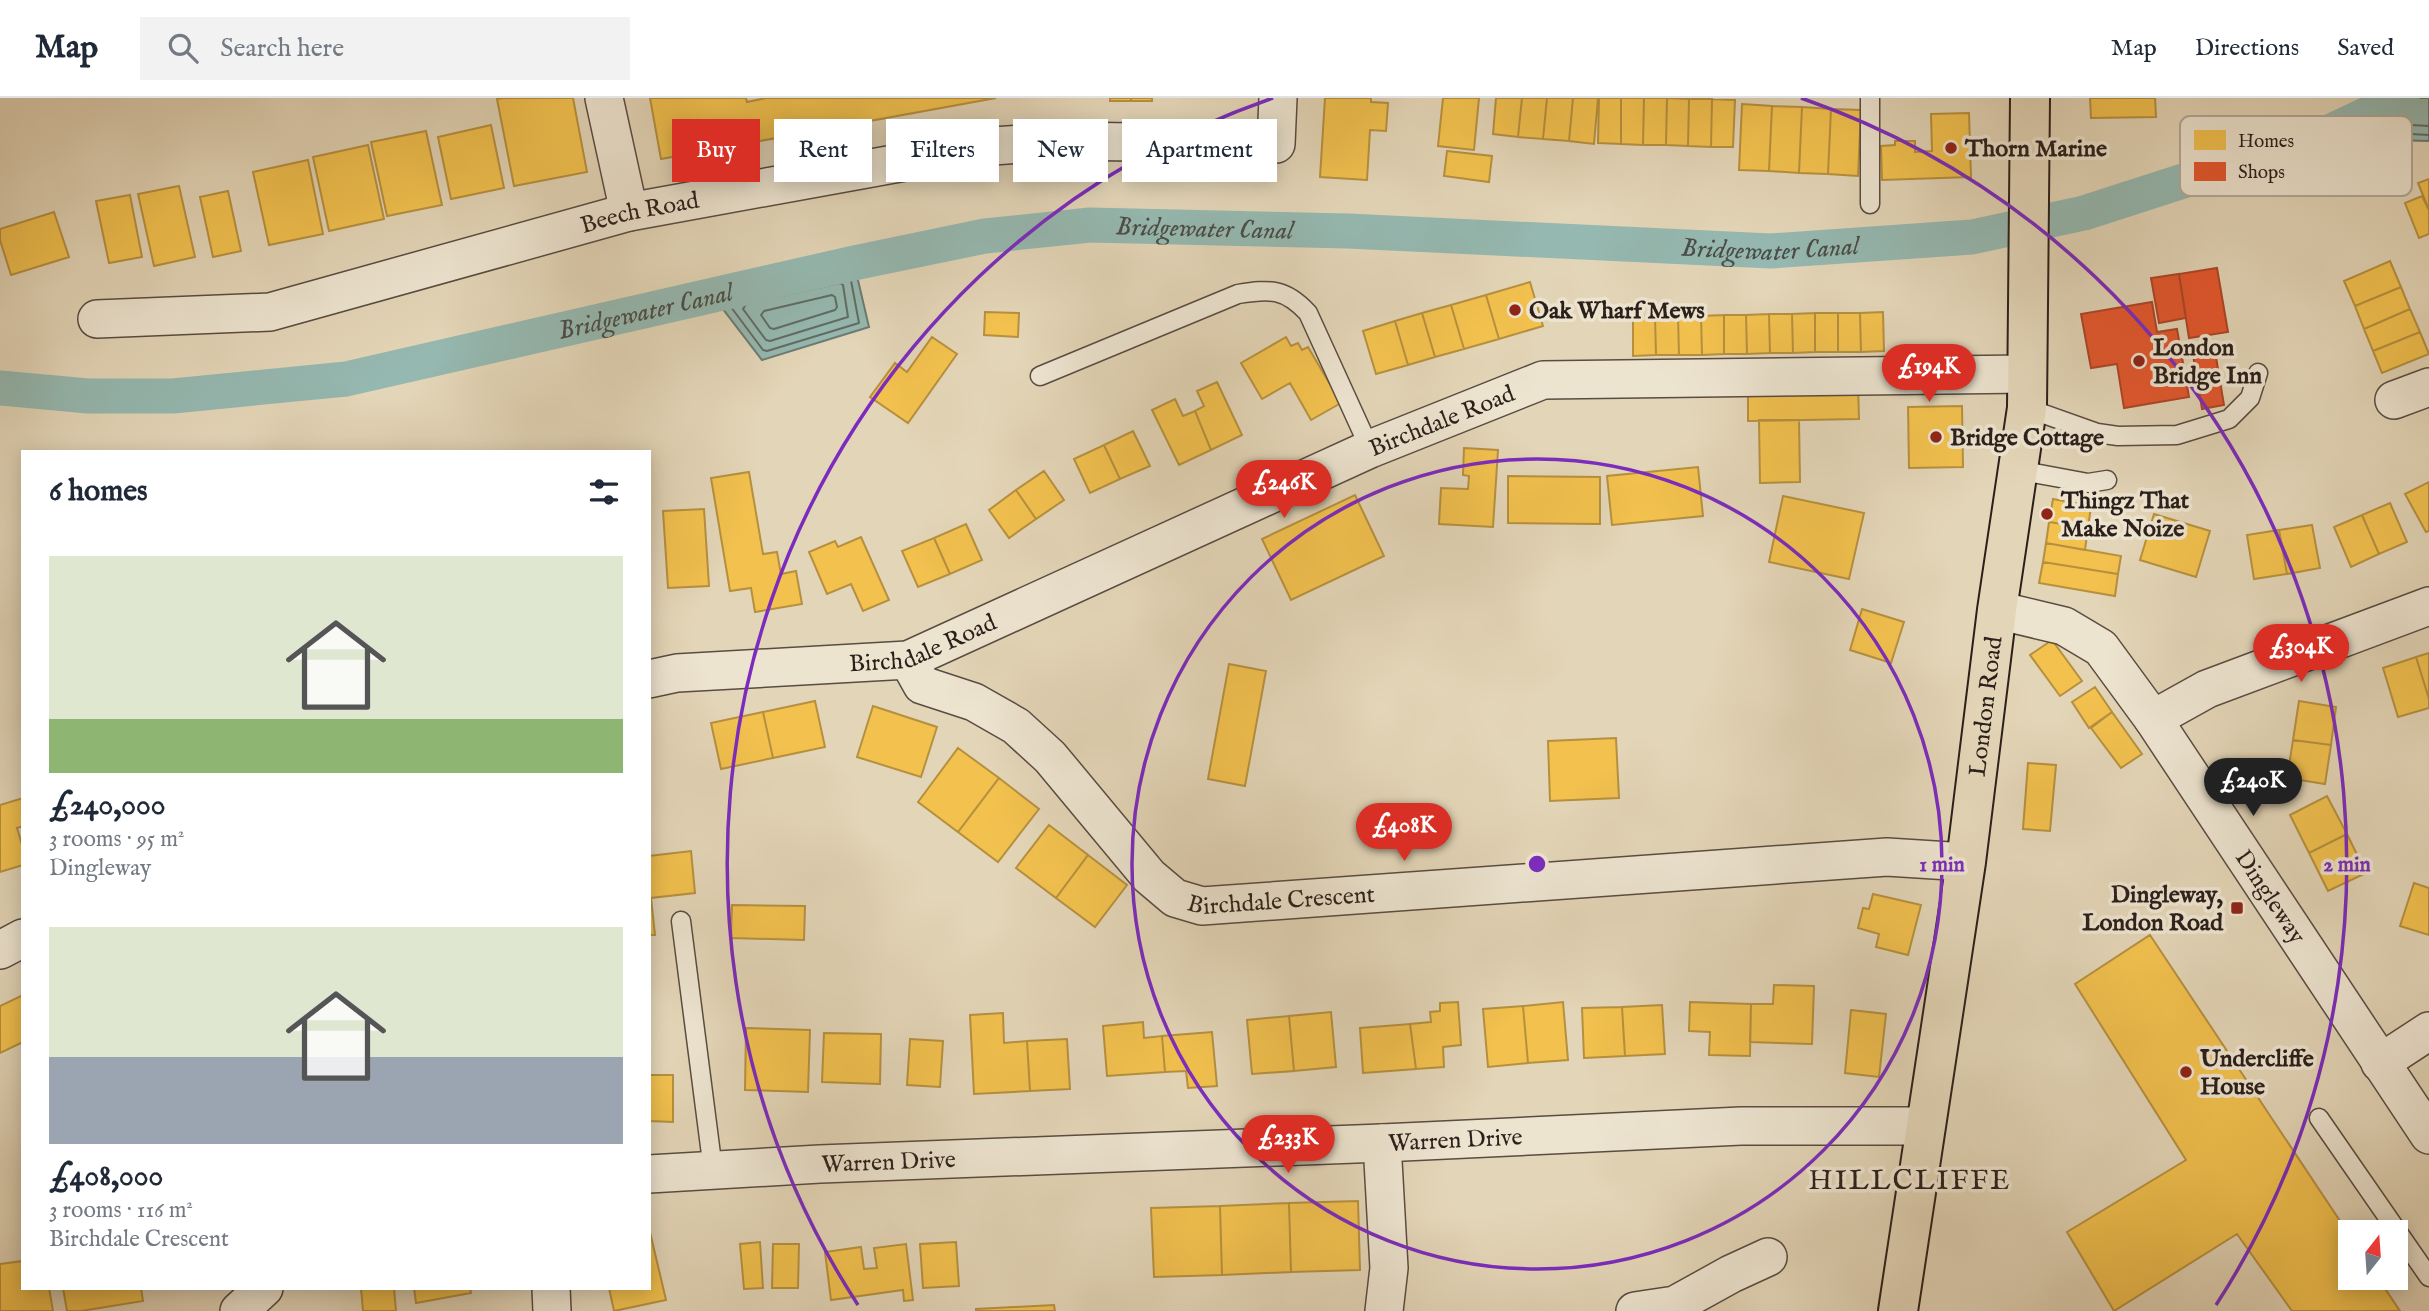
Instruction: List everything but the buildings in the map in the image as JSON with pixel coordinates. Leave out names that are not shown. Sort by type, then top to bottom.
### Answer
[{"type":"highway","name":"London Road","points":[[1898,1311],[1966,862],[2027,391],[2031,98]]},
{"type":"street","points":[[604,98],[629,212]]},
{"type":"street","name":"Beech Road","points":[[97,319],[270,312],[629,212],[993,146],[1064,141],[1276,144],[1278,98]]},
{"type":"street","name":"Birchdale Road","points":[[651,679],[677,673],[908,660],[1370,449],[1543,380],[2027,391]]},
{"type":"street","points":[[2394,400],[2429,387]]},
{"type":"street","points":[[2153,719],[2207,689],[2429,606]]},
{"type":"street","name":"Dingleway","points":[[1997,610],[2064,626],[2101,648],[2153,719],[2429,1135]]},
{"type":"street","name":"Birchdale Crescent","points":[[908,660],[922,685],[974,702],[1016,726],[1050,757],[1149,876],[1175,898],[1202,906],[1887,857],[1966,862]]},
{"type":"street","points":[[0,950],[21,939]]},
{"type":"street","points":[[2380,1063],[2429,1031]]},
{"type":"street","name":"Warren Drive","points":[[651,1174],[1741,1126],[1926,1126]]},
{"type":"street","points":[[1382,1143],[1389,1268],[1387,1310]]},
{"type":"street","points":[[1635,1311],[1675,1305],[1768,1257]]},
{"type":"street","points":[[551,1290],[552,1311]]},
{"type":"lane","points":[[1870,98],[1870,204]]},
{"type":"lane","points":[[1040,376],[1238,294],[1273,290],[1292,298],[1308,313],[1370,449]]},
{"type":"lane","points":[[2027,391],[2097,433],[2118,436],[2177,435],[2229,419],[2250,398],[2258,373]]},
{"type":"lane","points":[[2017,470],[2088,483],[2107,480]]},
{"type":"lane","points":[[681,921],[713,1170]]},
{"type":"lane","points":[[2319,1118],[2429,1277]]},
{"type":"water","points":[[2402,98],[2429,98],[2429,141],[2412,141],[2412,116],[2363,116]]},
{"type":"water","points":[[854,263],[869,327],[762,360],[713,296]]},
{"type":"waterway","name":"Bridgewater Canal","points":[[2363,116],[2402,98]]},
{"type":"waterway","name":"Bridgewater Canal","points":[[0,388],[88,396],[173,396],[346,379],[854,263],[985,236],[1090,225],[1348,231],[1771,251],[1972,237],[2084,213],[2180,182]]},
{"type":"place","name":"Thorn Marine","points":[[1951,148]]},
{"type":"place","name":"Oak Wharf Mews","points":[[1515,310]]},
{"type":"place","name":"London Bridge Inn","points":[[2139,361]]},
{"type":"place","name":"Bridge Cottage","points":[[1936,437]]},
{"type":"place","name":"Thingz That Make Noize","points":[[2047,514]]},
{"type":"place","name":"Dingleway, London Road","points":[[2237,908]]},
{"type":"place","name":"Undercliffe House","points":[[2186,1072]]},
{"type":"district","name":"HILLCLIFFE","points":[[1910,1179]]}]
